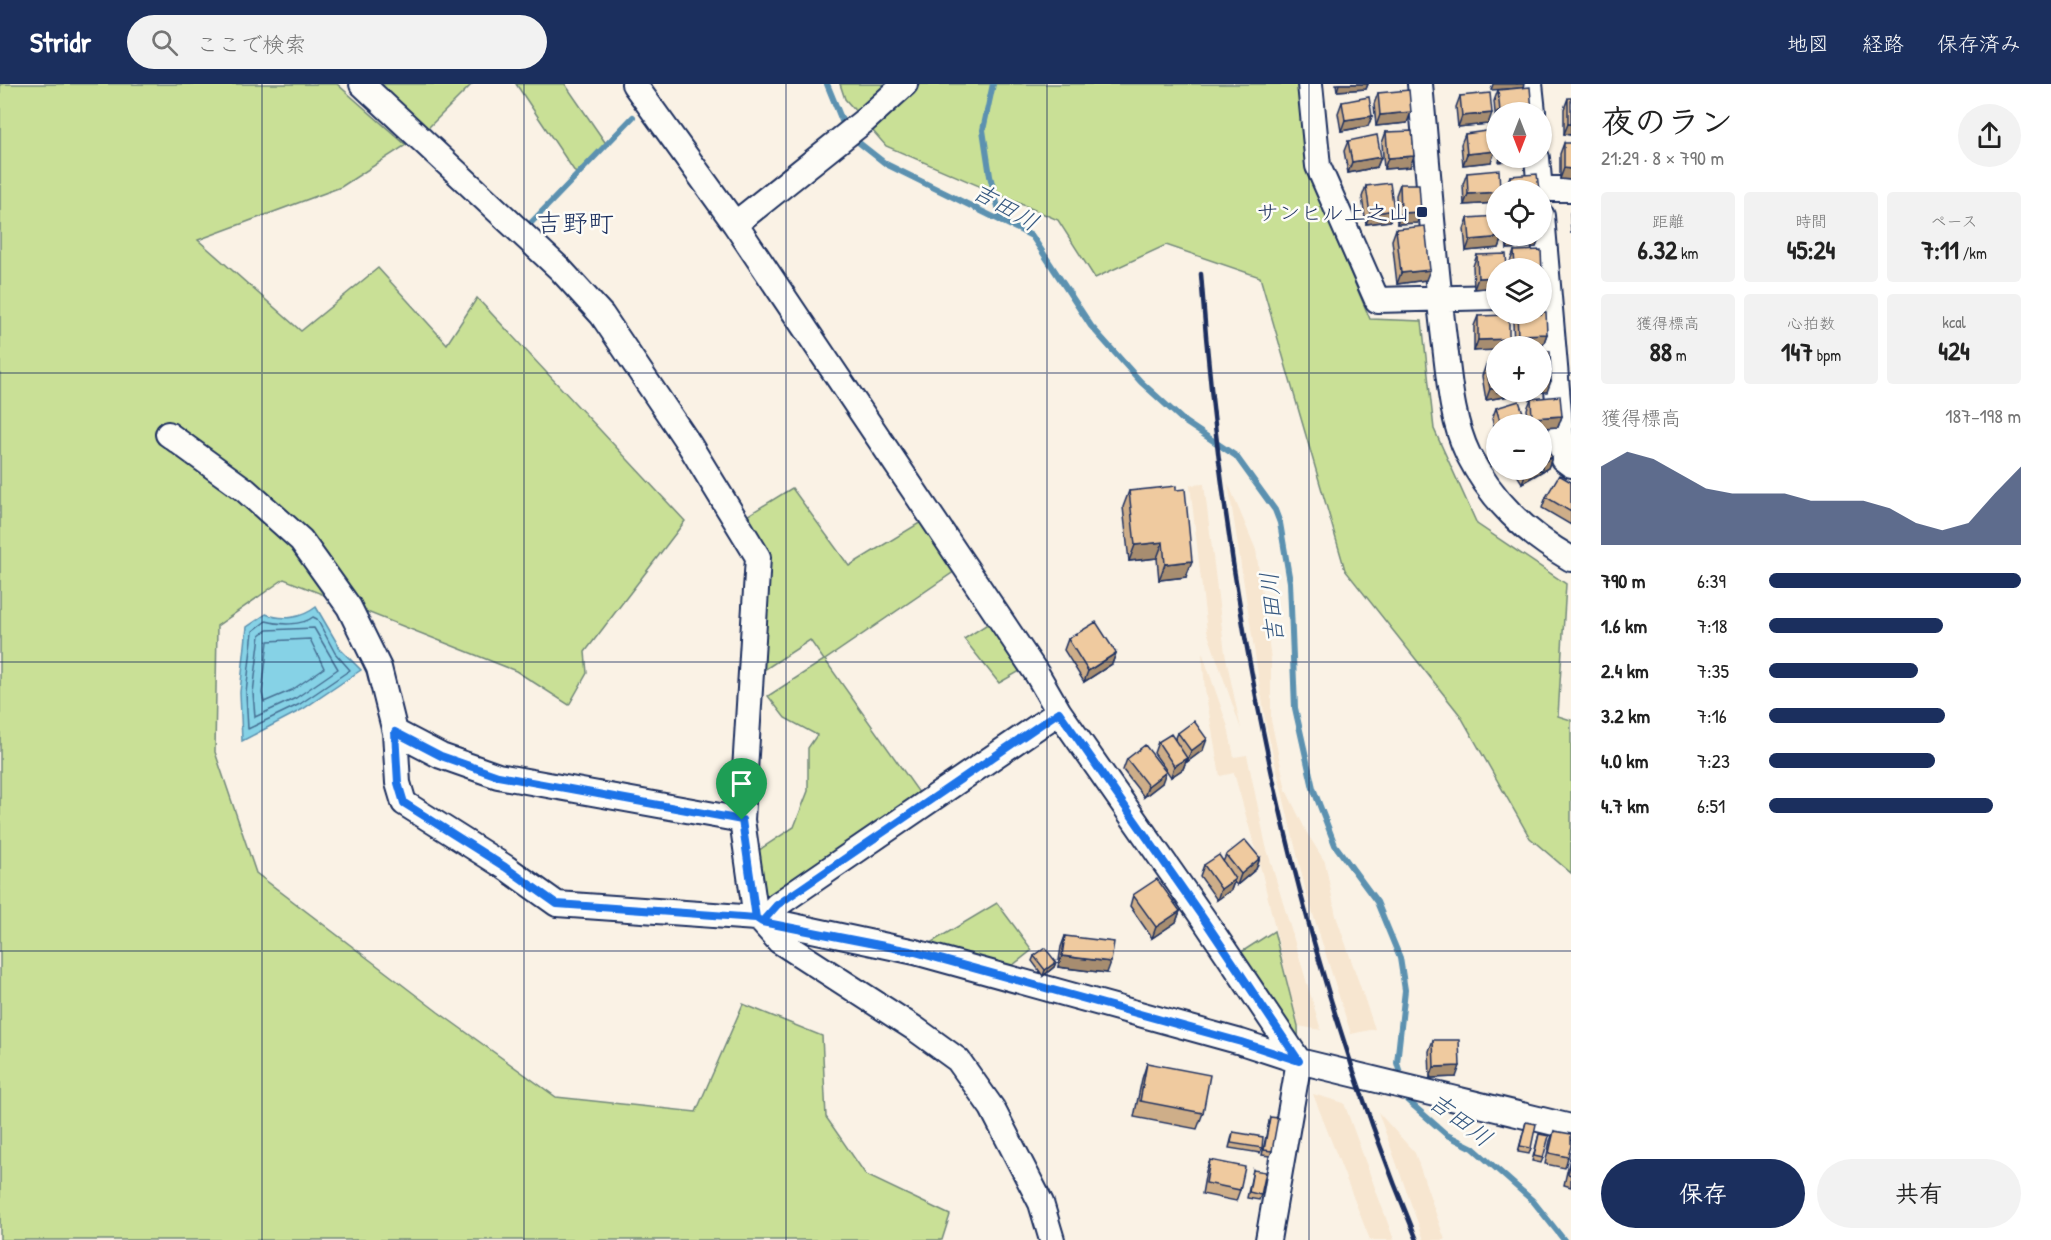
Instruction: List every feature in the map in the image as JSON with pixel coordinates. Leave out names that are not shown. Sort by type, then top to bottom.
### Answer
[{"type":"street","points":[[362,84],[560,269],[602,315],[689,444],[758,556],[742,820],[759,920],[779,941],[914,1028],[957,1060],[992,1108],[1041,1203],[1052,1240]]},
{"type":"street","points":[[634,84],[735,224],[1037,674],[1059,712],[1203,918],[1299,1061],[1268,1240]]},
{"type":"street","points":[[735,224],[864,121],[905,84]]},
{"type":"street","points":[[1310,84],[1318,165],[1377,300],[1486,297]]},
{"type":"street","points":[[1420,84],[1439,299],[1456,423],[1467,453],[1500,505],[1538,540],[1571,560]]},
{"type":"street","points":[[1530,84],[1532,102]]},
{"type":"street","points":[[1552,190],[1571,189]]},
{"type":"street","points":[[1547,246],[1565,403],[1563,459],[1571,465]]},
{"type":"street","points":[[168,434],[245,490],[301,540],[349,607],[379,668],[395,732],[398,783],[404,803],[505,867],[557,904],[759,920],[915,952],[1241,1042],[1299,1061],[1571,1127]]},
{"type":"street","points":[[759,920],[777,905],[1059,712]]},
{"type":"street","points":[[395,732],[441,756],[498,776],[742,820]]},
{"type":"shaded area","points":[[1228,483],[1256,550],[1271,659],[1271,720],[1286,790],[1307,833],[1325,862],[1336,916],[1375,1029],[1351,1034],[1306,892],[1266,725]]},
{"type":"shaded area","points":[[1204,484],[1225,653],[1241,729],[1207,631],[1190,485]]},
{"type":"shaded area","points":[[1202,652],[1228,727],[1234,757],[1247,755],[1266,846],[1321,1030],[1298,1026],[1262,873],[1234,773],[1220,776],[1205,690]]},
{"type":"shaded area","points":[[1313,1094],[1344,1103],[1394,1240],[1370,1240]]},
{"type":"shaded area","points":[[1378,1112],[1415,1153],[1445,1240],[1424,1240]]},
{"type":"green space","points":[[0,84],[337,84],[406,145],[341,187],[198,240],[301,331],[378,268],[447,344],[477,298],[685,521],[585,652],[587,673],[569,705],[516,671],[284,579],[217,626],[215,752],[256,873],[438,1012],[556,1097],[696,1112],[743,1004],[822,1036],[826,1117],[866,1175],[950,1215],[942,1240],[0,1240]]},
{"type":"green space","points":[[362,84],[472,84],[420,136]]},
{"type":"green space","points":[[516,84],[565,84],[607,145],[577,175]]},
{"type":"green space","points":[[840,84],[1299,84],[1309,175],[1370,319],[1422,321],[1434,429],[1477,524],[1566,584],[1558,716],[1571,720],[1571,873],[1530,838],[1460,715],[1345,570],[1260,277],[1166,245],[1095,278],[1058,220],[886,146],[845,99]]},
{"type":"green space","points":[[792,488],[849,566],[921,522],[955,571],[825,660],[927,804],[762,922],[747,858],[794,827],[808,791],[808,748],[817,735],[785,718],[768,696],[824,660],[810,640],[750,679],[758,557],[737,522]]},
{"type":"green space","points":[[989,623],[1020,671],[999,683],[964,639]]},
{"type":"green space","points":[[997,903],[1032,950],[998,977],[915,952]]},
{"type":"green space","points":[[1274,931],[1298,1026],[1299,1061],[1229,960]]},
{"type":"water","points":[[316,607],[341,650],[361,670],[303,709],[242,741],[240,692],[247,627],[266,614],[292,617],[305,614]]},
{"type":"building","points":[[1530,87],[1531,102],[1499,102],[1498,90]]},
{"type":"building","points":[[1409,90],[1411,112],[1380,115],[1378,93]]},
{"type":"building","points":[[1490,93],[1491,102],[1486,102],[1486,114],[1462,116],[1460,96]]},
{"type":"building","points":[[1369,97],[1372,116],[1345,120],[1342,102]]},
{"type":"building","points":[[1568,98],[1571,98],[1571,124],[1568,124]]},
{"type":"building","points":[[1412,131],[1414,156],[1388,158],[1386,132]]},
{"type":"building","points":[[1486,131],[1486,152],[1467,154],[1465,134]]},
{"type":"building","points":[[1377,135],[1381,157],[1352,162],[1348,141]]},
{"type":"building","points":[[1564,143],[1571,143],[1571,169],[1564,168]]},
{"type":"building","points":[[1499,170],[1500,180],[1486,180],[1486,193],[1468,194],[1467,173]]},
{"type":"building","points":[[1537,174],[1538,180],[1510,180],[1510,176]]},
{"type":"building","points":[[1390,183],[1394,210],[1370,214],[1366,186]]},
{"type":"building","points":[[1400,184],[1419,184],[1421,212],[1401,213]]},
{"type":"building","points":[[1486,217],[1486,239],[1470,240],[1468,218]]},
{"type":"building","points":[[1425,226],[1430,270],[1401,273],[1396,229]]},
{"type":"building","points":[[1541,250],[1541,258],[1514,258],[1514,251]]},
{"type":"building","points":[[1506,254],[1506,258],[1486,258],[1486,278],[1478,278],[1477,255]]},
{"type":"building","points":[[1478,316],[1486,316],[1486,324],[1509,324],[1509,336],[1486,336],[1486,340],[1478,340]]},
{"type":"building","points":[[1517,324],[1547,324],[1547,334],[1518,335]]},
{"type":"building","points":[[1560,396],[1562,416],[1532,414],[1531,402],[1552,402],[1552,397]]},
{"type":"building","points":[[1519,402],[1524,414],[1498,414],[1496,408]]},
{"type":"building","points":[[1559,475],[1571,482],[1571,512],[1546,497]]},
{"type":"building","points":[[1176,486],[1176,490],[1185,489],[1192,561],[1165,564],[1163,542],[1135,545],[1129,491]]},
{"type":"building","points":[[1096,622],[1116,653],[1088,671],[1068,639]]},
{"type":"building","points":[[1194,721],[1207,739],[1191,751],[1178,733]]},
{"type":"building","points":[[1171,734],[1187,758],[1174,766],[1158,742]]},
{"type":"building","points":[[1145,745],[1166,772],[1148,786],[1127,759]]},
{"type":"building","points":[[1245,840],[1260,858],[1241,874],[1226,855]]},
{"type":"building","points":[[1219,855],[1235,879],[1221,889],[1204,865]]},
{"type":"building","points":[[1157,879],[1180,911],[1156,927],[1133,895]]},
{"type":"building","points":[[1065,936],[1114,942],[1111,962],[1062,956]]},
{"type":"building","points":[[1045,948],[1056,962],[1045,970],[1034,956]]},
{"type":"building","points":[[1433,1040],[1459,1040],[1460,1066],[1434,1067]]},
{"type":"building","points":[[1147,1063],[1210,1075],[1203,1113],[1140,1101]]},
{"type":"building","points":[[1270,1117],[1278,1118],[1272,1151],[1264,1150]]},
{"type":"building","points":[[1526,1122],[1536,1124],[1531,1148],[1520,1146]]},
{"type":"building","points":[[1554,1131],[1571,1134],[1568,1157],[1549,1153]]},
{"type":"building","points":[[1233,1132],[1263,1137],[1262,1148],[1231,1143]]},
{"type":"building","points":[[1539,1134],[1549,1136],[1543,1158],[1534,1156]]},
{"type":"building","points":[[1210,1160],[1245,1167],[1240,1190],[1206,1183]]},
{"type":"building","points":[[1253,1170],[1266,1172],[1261,1195],[1249,1192]]},
{"type":"waterway","name":"吉田川","points":[[827,84],[845,128]]},
{"type":"waterway","points":[[993,84],[983,130],[990,176],[1002,222]]},
{"type":"waterway","points":[[527,227],[633,117]]},
{"type":"waterway","name":"吉田川","points":[[853,138],[886,164],[1032,236],[1091,326],[1141,382],[1185,422],[1236,456],[1275,510],[1280,523],[1290,582],[1295,708],[1313,788],[1335,845],[1377,902],[1400,958],[1405,990],[1397,1063],[1402,1080]]},
{"type":"waterway","name":"吉田川","points":[[1405,1092],[1407,1100],[1447,1135],[1473,1148],[1533,1201],[1564,1240]]},
{"type":"railway","points":[[1201,274],[1212,398],[1227,521],[1246,644],[1270,766],[1299,886],[1333,1006],[1372,1124],[1417,1240]]},
{"type":"place","name":"サンヒル上之山","points":[[1422,212]]},
{"type":"district","name":"吉野町","points":[[575,222]]},
{"type":"route","points":[[742,820],[548,787],[498,776],[441,756],[395,732],[398,783],[404,803],[505,867],[557,904],[756,918],[762,922],[915,952],[1014,982],[1241,1042],[1299,1061],[1229,960],[1203,918],[1059,712],[777,905],[762,922],[756,918],[742,820]]}]
